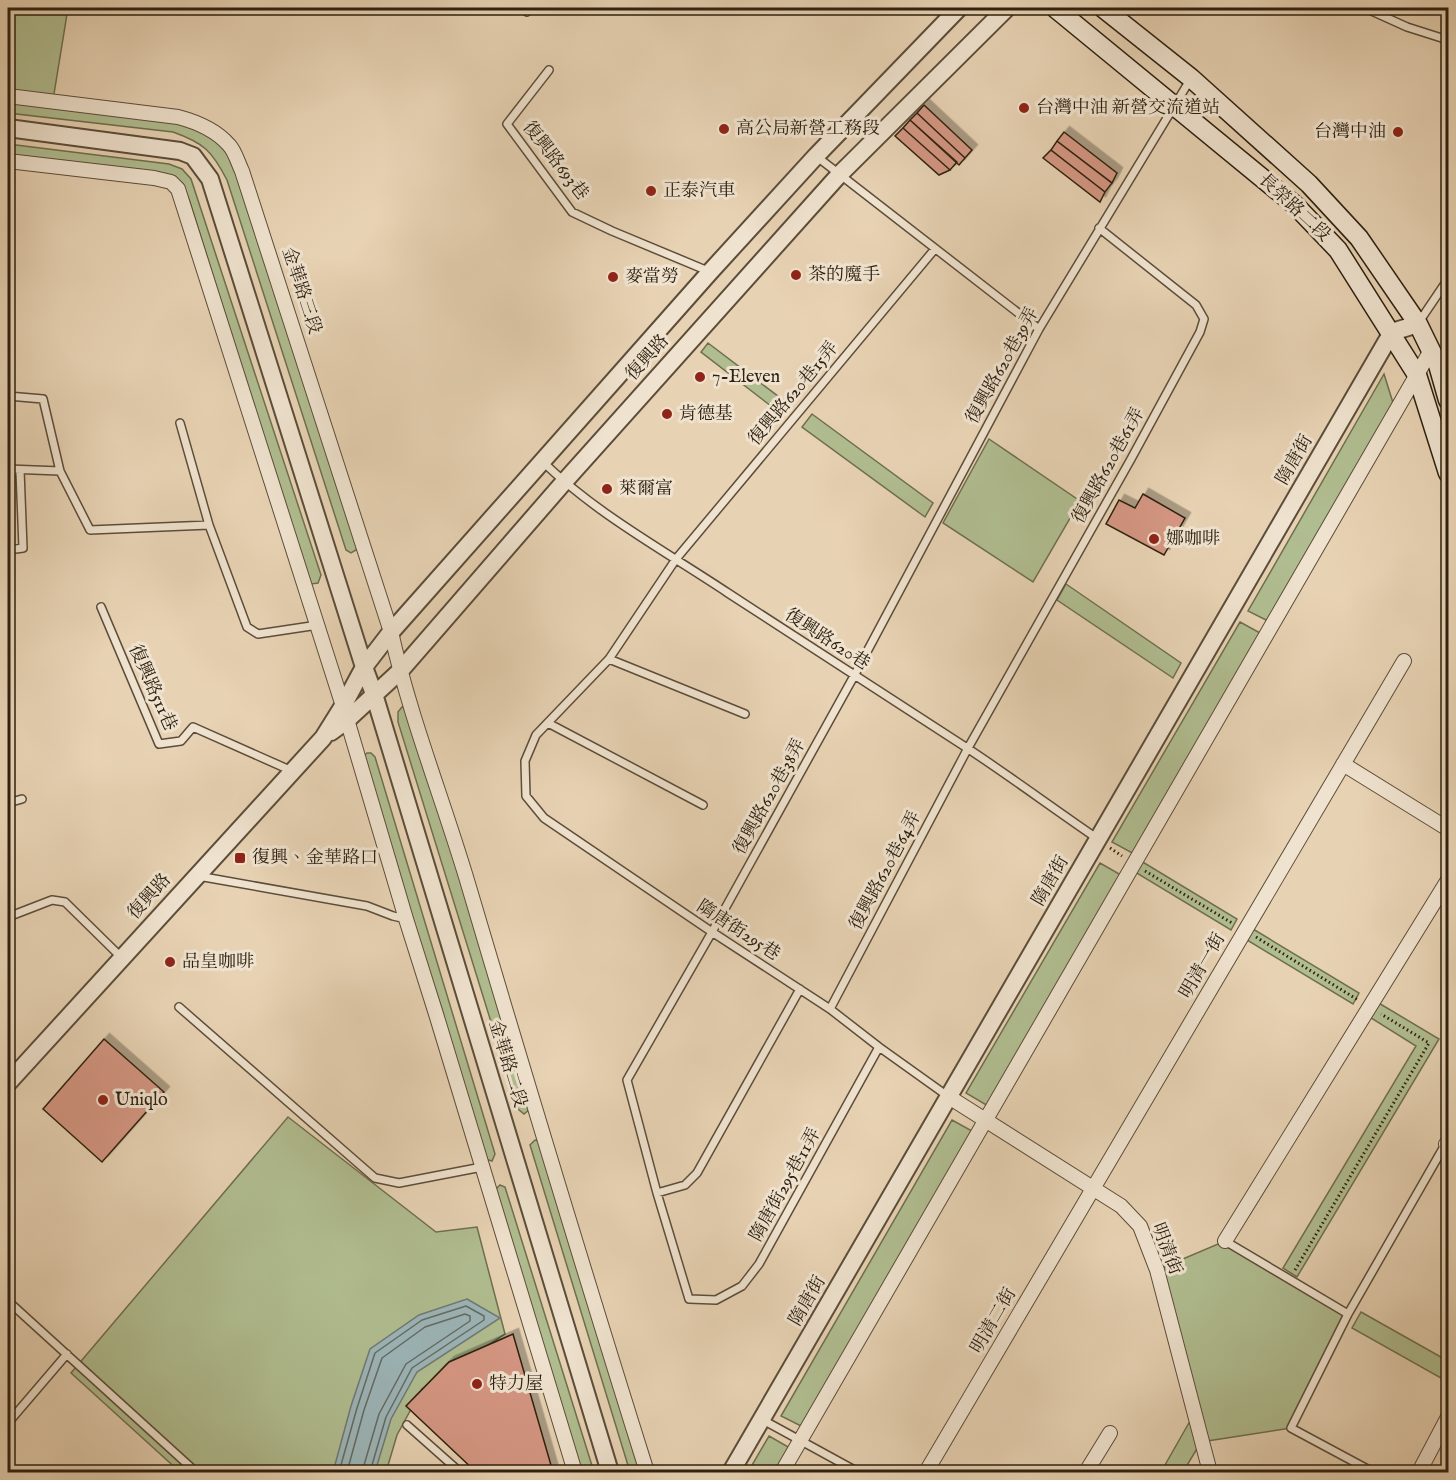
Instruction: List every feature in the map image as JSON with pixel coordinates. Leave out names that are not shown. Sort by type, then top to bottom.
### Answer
[{"type":"main road","name":"長榮路二段","points":[[1055,8],[1295,205],[1338,249],[1418,375],[1449,472]]},
{"type":"main road","name":"長榮路二段","points":[[1103,8],[1191,78],[1309,184],[1359,238],[1418,324],[1438,365],[1449,400]]},
{"type":"street","name":"復興路","points":[[345,714],[364,667],[391,632],[710,272],[816,156],[958,8]]},
{"type":"street","name":"復興路","points":[[8,1083],[345,714],[374,694],[399,670],[838,175],[1007,8]]},
{"type":"street","name":"金華路三段","points":[[8,96],[178,117],[198,123],[231,146],[391,632],[399,670]]},
{"type":"street","points":[[8,128],[180,151],[193,156],[203,167],[210,179],[364,667]]},
{"type":"street","points":[[8,161],[154,178],[171,182],[178,189],[318,625],[575,1473]]},
{"type":"street","points":[[1392,332],[1418,324]]},
{"type":"street","name":"隋唐街","points":[[731,1473],[1392,332]]},
{"type":"street","points":[[782,1473],[1430,352]]},
{"type":"street","name":"明清一街","points":[[1094,1187],[1404,661]]},
{"type":"street","name":"金華路二段","points":[[364,667],[610,1473]]},
{"type":"street","name":"金華路二段","points":[[399,670],[451,827],[576,1246],[647,1473]]},
{"type":"street","points":[[1343,764],[1449,829]]},
{"type":"street","points":[[1225,1241],[1449,880]]},
{"type":"street","name":"明清街","points":[[949,1097],[1094,1187],[1121,1206],[1140,1226],[1157,1270],[1210,1473]]},
{"type":"street","name":"明清二街","points":[[926,1473],[1094,1187]]},
{"type":"street","points":[[1419,1473],[1449,1417]]},
{"type":"street","points":[[1086,1473],[1110,1433]]},
{"type":"lane","points":[[1365,8],[1407,27],[1449,40]]},
{"type":"lane","name":"復興路693巷","points":[[549,70],[507,124],[572,212],[710,272]]},
{"type":"lane","name":"復興路620巷39弄","points":[[854,676],[1040,329],[1191,78]]},
{"type":"lane","points":[[816,156],[934,250],[1040,329]]},
{"type":"lane","name":"復興路620巷61弄","points":[[968,748],[1131,459],[1200,332],[1204,319],[1196,304],[1100,228]]},
{"type":"lane","name":"復興路620巷15弄","points":[[525,782],[525,761],[536,735],[609,660],[676,558],[934,250]]},
{"type":"lane","points":[[1418,324],[1449,279]]},
{"type":"lane","points":[[8,396],[43,399],[60,471],[90,530],[209,525]]},
{"type":"lane","points":[[180,423],[209,525],[247,627],[258,634],[318,625]]},
{"type":"lane","name":"復興路620巷","points":[[543,462],[604,514],[676,558],[854,676],[968,748],[1098,839]]},
{"type":"lane","points":[[8,469],[60,471]]},
{"type":"lane","points":[[8,550],[23,548],[20,470]]},
{"type":"lane","name":"復興路511巷","points":[[101,607],[159,744],[181,741],[193,727],[292,771]]},
{"type":"lane","points":[[609,660],[745,714]]},
{"type":"lane","name":"復興路620巷38弄","points":[[657,1193],[627,1080],[854,676]]},
{"type":"lane","points":[[548,723],[703,805]]},
{"type":"lane","name":"復興路620巷64弄","points":[[830,1009],[968,748]]},
{"type":"lane","name":"隋唐街295巷","points":[[525,782],[526,796],[544,818],[830,1009],[949,1097]]},
{"type":"lane","points":[[8,803],[22,799]]},
{"type":"lane","points":[[195,876],[367,906],[406,919]]},
{"type":"lane","points":[[8,917],[52,900],[65,902],[122,958]]},
{"type":"lane","points":[[657,1193],[685,1185],[697,1173],[800,989]]},
{"type":"lane","points":[[179,1007],[375,1178],[399,1183],[483,1167]]},
{"type":"lane","name":"隋唐街295巷11弄","points":[[657,1193],[689,1299],[716,1300],[742,1286],[759,1264],[879,1047]]},
{"type":"lane","points":[[1372,1473],[1291,1428],[1348,1314],[1448,1143]]},
{"type":"lane","points":[[1225,1241],[1348,1314]]},
{"type":"lane","points":[[8,1301],[196,1473]]},
{"type":"lane","points":[[8,1423],[67,1354]]},
{"type":"lane","points":[[761,1420],[858,1473]]},
{"type":"lane","points":[[407,1425],[460,1473]]},
{"type":"path","points":[[1098,839],[1134,864],[1430,1043],[1290,1280]]},
{"type":"green space","points":[[13,8],[68,8],[53,100],[8,93],[8,41]]},
{"type":"green space","points":[[8,101],[160,119],[196,128],[220,144],[235,164],[357,547],[356,550],[351,553],[346,550],[227,180],[217,162],[200,144],[173,132],[8,113]]},
{"type":"green space","points":[[8,144],[169,164],[182,169],[191,179],[321,575],[318,583],[309,582],[189,199],[182,184],[8,155]]},
{"type":"green space","points":[[708,343],[787,403],[780,413],[701,352]]},
{"type":"green space","points":[[1384,374],[1394,406],[1270,622],[1248,611]]},
{"type":"green space","points":[[812,414],[933,503],[925,517],[802,427]]},
{"type":"green space","points":[[989,439],[1080,501],[1033,582],[943,523]]},
{"type":"green space","points":[[1066,584],[1181,663],[1173,678],[1057,600]]},
{"type":"green space","points":[[1240,622],[1262,634],[1134,854],[1112,842]]},
{"type":"green space","points":[[402,707],[408,709],[530,1109],[524,1114],[518,1109],[398,722],[398,712]]},
{"type":"green space","points":[[367,753],[375,757],[495,1154],[492,1161],[485,1159],[363,762]]},
{"type":"green space","points":[[1141,861],[1237,919],[1231,930],[1135,872]]},
{"type":"green space","points":[[1100,863],[1121,875],[988,1106],[966,1093]]},
{"type":"green space","points":[[1253,929],[1359,993],[1353,1004],[1247,940]]},
{"type":"green space","points":[[1377,1002],[1439,1039],[1297,1277],[1283,1268],[1416,1046],[1368,1016]]},
{"type":"green space","points":[[288,1117],[436,1232],[477,1227],[505,1334],[422,1389],[397,1435],[386,1472],[180,1472],[71,1373]]},
{"type":"green space","points":[[952,1120],[972,1131],[803,1427],[781,1416]]},
{"type":"green space","points":[[535,1140],[539,1141],[643,1472],[630,1472],[530,1145]]},
{"type":"green space","points":[[500,1185],[505,1187],[594,1472],[579,1472],[494,1191]]},
{"type":"green space","points":[[1225,1241],[1348,1314],[1291,1428],[1201,1442],[1183,1472],[1161,1472],[1194,1414],[1157,1270]]},
{"type":"green space","points":[[1361,1312],[1448,1361],[1448,1382],[1352,1328]]},
{"type":"green space","points":[[769,1436],[790,1448],[776,1472],[748,1472]]},
{"type":"water","points":[[467,1299],[500,1318],[417,1372],[391,1419],[375,1472],[333,1472],[370,1349],[419,1315]]},
{"type":"building","points":[[924,105],[972,150],[965,158],[917,113]]},
{"type":"building","points":[[917,113],[965,158],[959,165],[910,120]]},
{"type":"building","points":[[910,120],[957,162],[950,170],[903,128]]},
{"type":"building","points":[[903,128],[950,170],[939,175],[895,136]]},
{"type":"building","points":[[1064,132],[1117,173],[1112,183],[1057,141]]},
{"type":"building","points":[[1057,141],[1112,183],[1105,192],[1051,150]]},
{"type":"building","points":[[1051,150],[1105,192],[1100,202],[1043,158]]},
{"type":"building","name":"娜咖啡","points":[[1143,494],[1185,518],[1164,555],[1106,524],[1119,500],[1135,508]]},
{"type":"building","name":"Uniqlo","points":[[104,1039],[164,1092],[102,1162],[43,1109]]},
{"type":"building","name":"特力屋","points":[[513,1334],[553,1472],[476,1472],[406,1406],[449,1362]]},
{"type":"place","name":"台灣中油 新營交流道站","points":[[1024,108]]},
{"type":"place","name":"高公局新營工務段","points":[[724,129]]},
{"type":"place","name":"台灣中油","points":[[1398,132]]},
{"type":"place","name":"正泰汽車","points":[[651,191]]},
{"type":"place","name":"茶的魔手","points":[[796,275]]},
{"type":"place","name":"麥當勞","points":[[613,277]]},
{"type":"place","name":"7-Eleven","points":[[700,377]]},
{"type":"place","name":"肯德基","points":[[667,414]]},
{"type":"place","name":"萊爾富","points":[[607,489]]},
{"type":"place","name":"娜咖啡","points":[[1154,539]]},
{"type":"place","name":"復興、金華路口","points":[[240,858]]},
{"type":"place","name":"品皇咖啡","points":[[170,962]]},
{"type":"place","name":"Uniqlo","points":[[103,1100]]},
{"type":"place","name":"特力屋","points":[[477,1384]]}]
